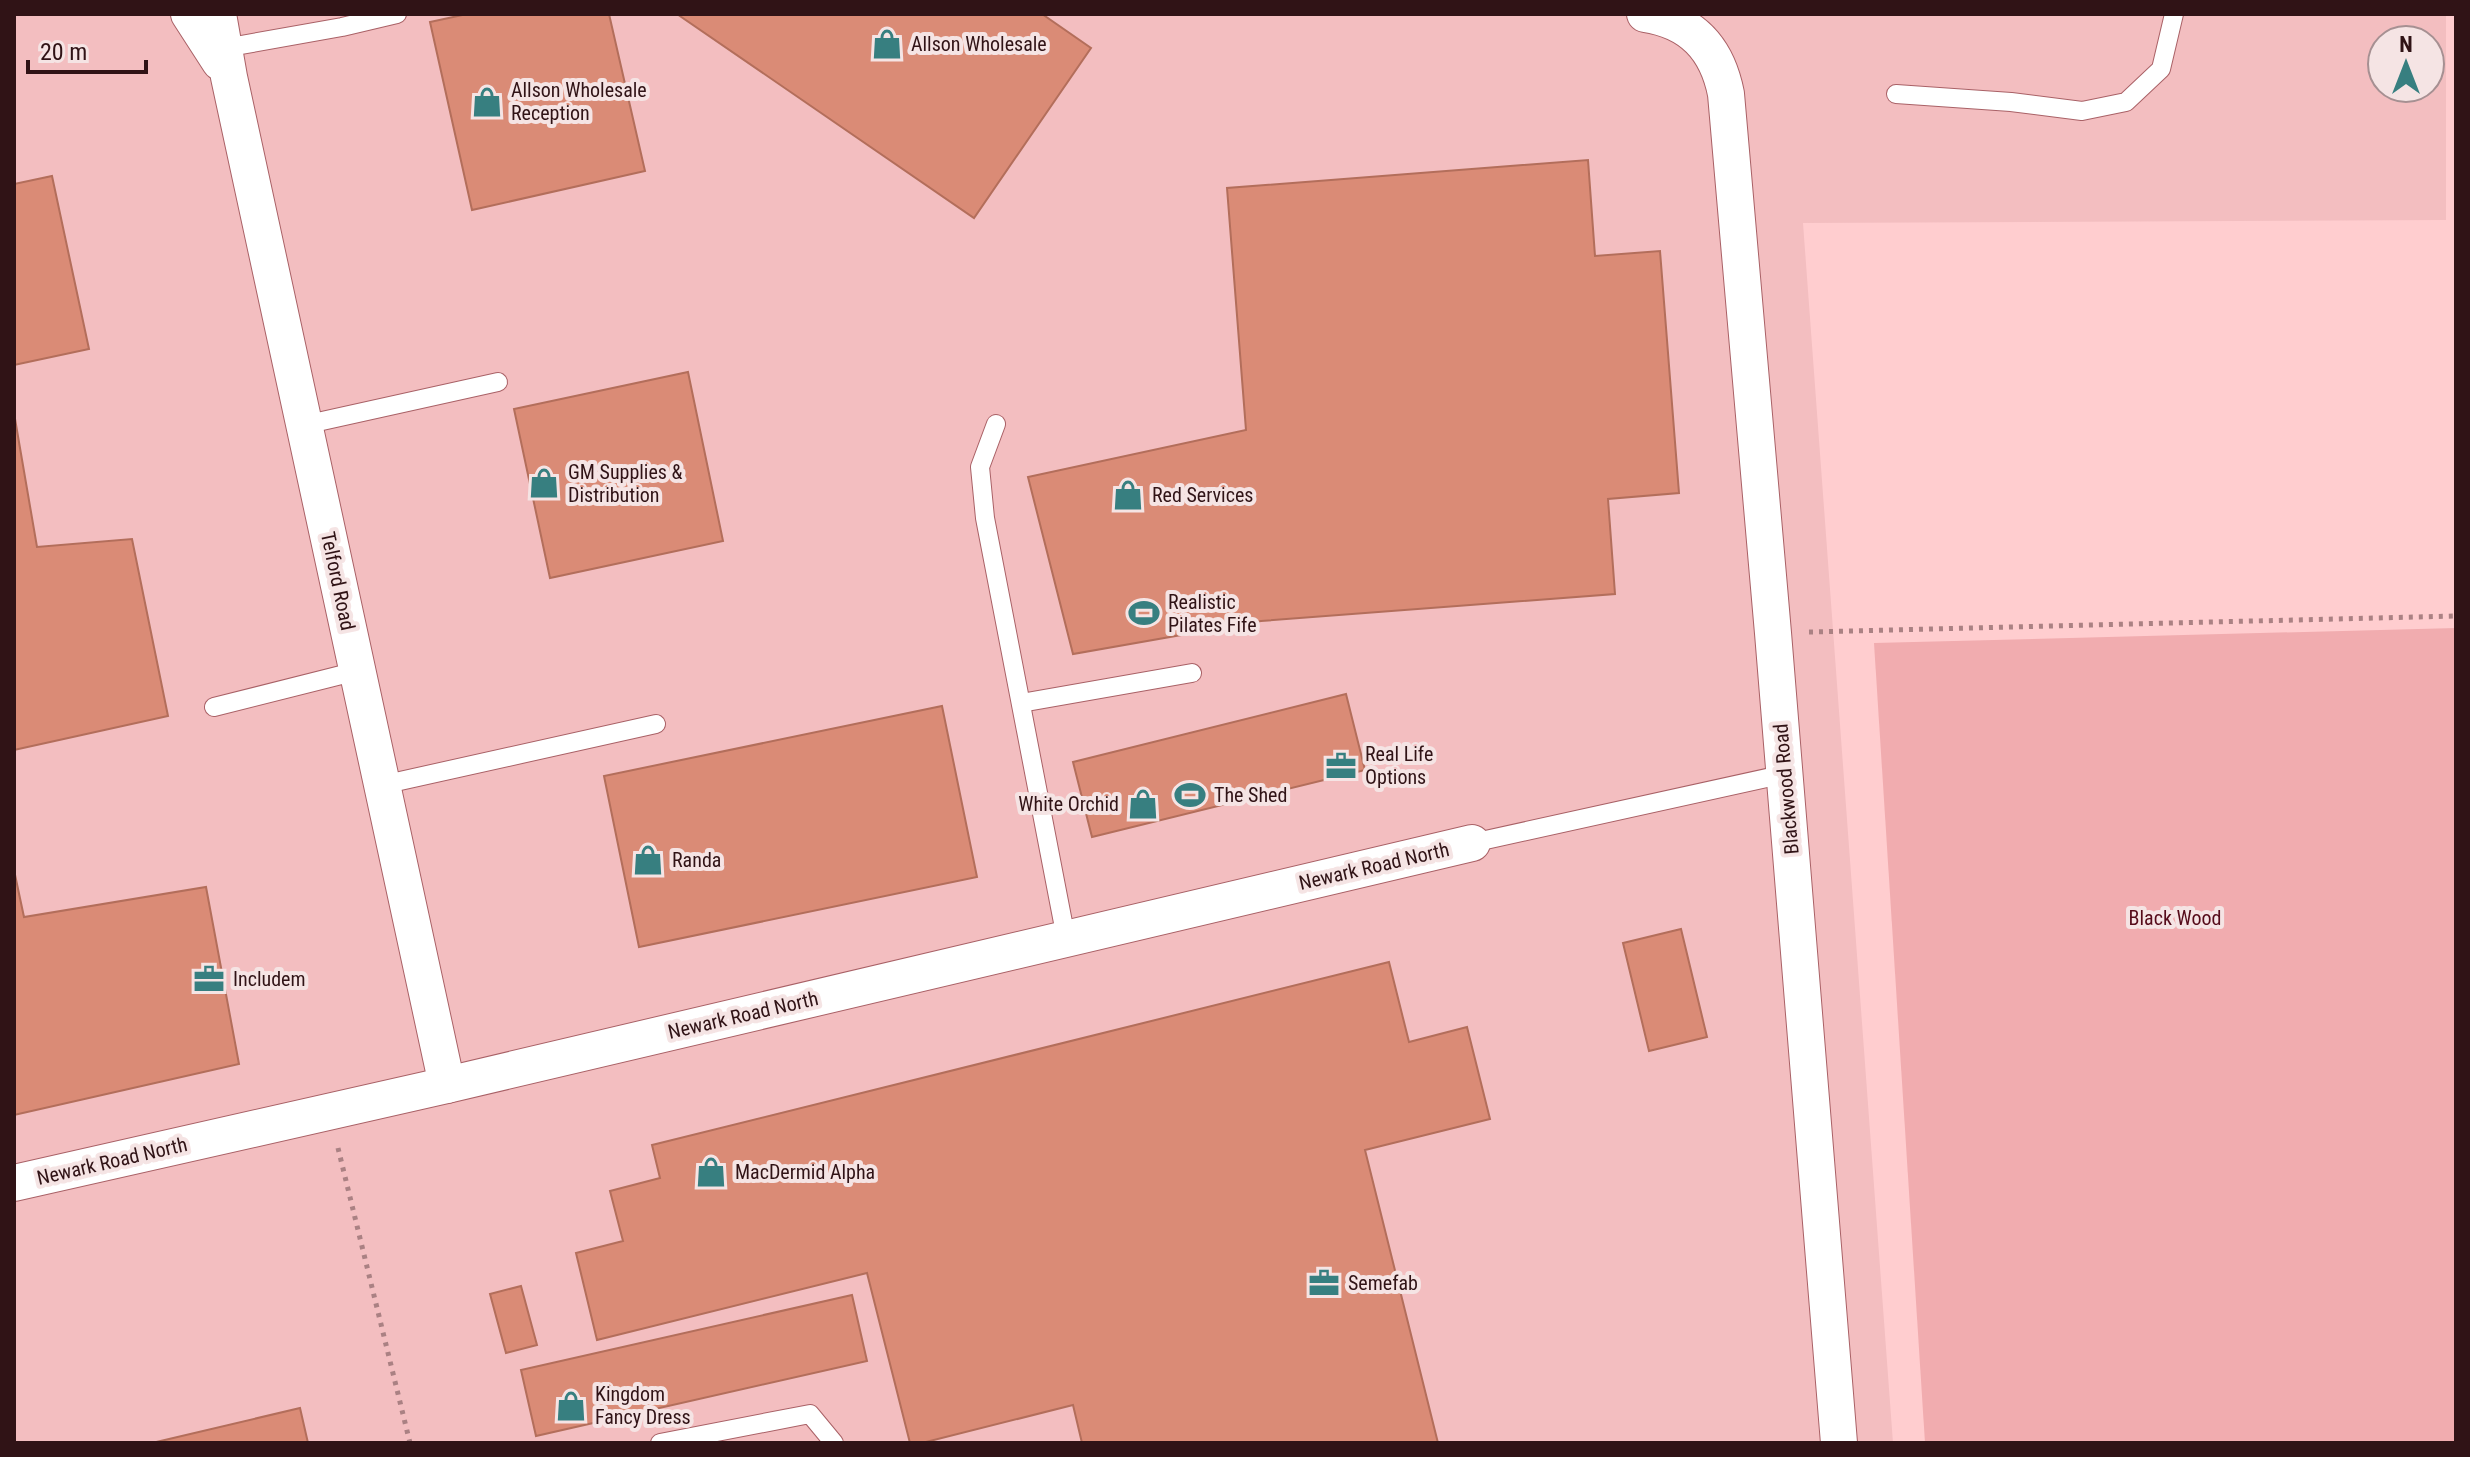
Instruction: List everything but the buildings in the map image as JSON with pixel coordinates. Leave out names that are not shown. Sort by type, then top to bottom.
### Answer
[{"type":"street","name":"Telford Road","points":[[189,14],[224,47],[447,1085]]},
{"type":"street","name":"Blackwood Road","points":[[1645,14],[1680,24],[1706,46],[1722,74],[1726,94],[1839,1443]]},
{"type":"street","name":"Newark Road North","points":[[14,1183],[447,1085],[1472,843]]},
{"type":"lane","points":[[224,47],[342,27],[397,14]]},
{"type":"lane","points":[[1896,94],[2011,102],[2082,111],[2126,102],[2161,69],[2174,14]]},
{"type":"lane","points":[[304,425],[498,382]]},
{"type":"lane","points":[[996,424],[980,467],[985,518],[1066,938]]},
{"type":"lane","points":[[214,707],[357,671]]},
{"type":"lane","points":[[1021,703],[1192,673]]},
{"type":"lane","points":[[382,785],[656,724]]},
{"type":"lane","points":[[1472,843],[1785,774]]},
{"type":"lane","points":[[660,1443],[810,1414],[834,1443]]},
{"type":"path","points":[[1773,633],[2456,616]]},
{"type":"path","points":[[329,1112],[410,1443]]},
{"type":"shaded area","points":[[14,14],[2446,14],[2446,24],[2366,24],[2366,104],[2446,104],[2446,220],[1803,223],[1893,1443],[14,1443]]},
{"type":"green space","name":"Black Wood","points":[[2456,628],[2456,1443],[1925,1443],[1874,643]]},
{"type":"place","name":"Allson Wholesale","points":[[887,44]]},
{"type":"place","name":"Allson Wholesale Reception","points":[[487,102]]},
{"type":"place","name":"GM Supplies & Distribution","points":[[544,483]]},
{"type":"place","name":"Red Services","points":[[1128,495]]},
{"type":"place","name":"Realistic Pilates Fife","points":[[1144,613]]},
{"type":"place","name":"Real Life Options","points":[[1341,766]]},
{"type":"place","name":"The Shed","points":[[1190,795]]},
{"type":"place","name":"White Orchid","points":[[1143,804]]},
{"type":"place","name":"Randa","points":[[648,860]]},
{"type":"place","name":"Includem","points":[[209,979]]},
{"type":"place","name":"MacDermid Alpha","points":[[711,1172]]},
{"type":"place","name":"Semefab","points":[[1324,1283]]},
{"type":"place","name":"Kingdom Fancy Dress","points":[[571,1406]]}]
